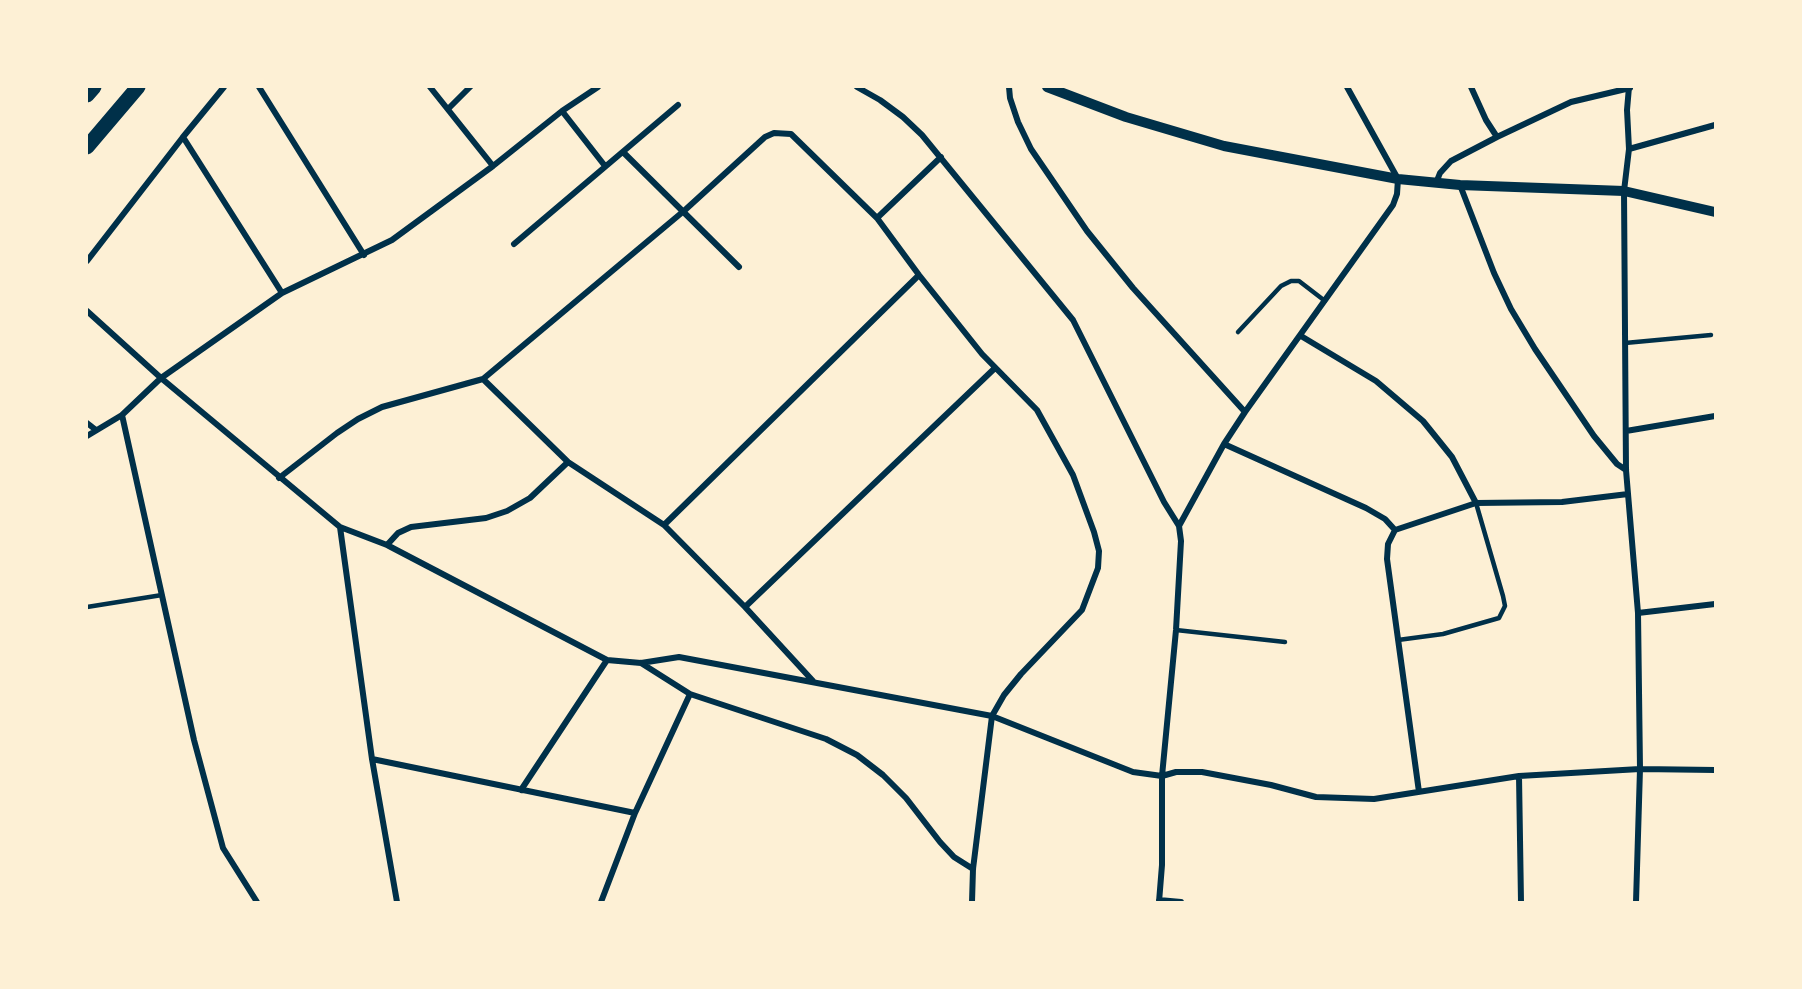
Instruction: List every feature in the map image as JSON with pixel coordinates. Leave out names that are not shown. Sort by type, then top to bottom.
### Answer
[{"type":"main road","points":[[87,95],[94,87]]},
{"type":"main road","points":[[87,147],[138,87]]},
{"type":"street","points":[[87,261],[224,87]]},
{"type":"street","points":[[259,87],[364,255]]},
{"type":"street","points":[[430,87],[494,166]]},
{"type":"street","points":[[447,109],[470,87]]},
{"type":"street","points":[[87,436],[122,415],[161,378],[282,293],[392,240],[494,166],[562,111],[598,87]]},
{"type":"street","points":[[857,87],[903,117],[922,135],[1074,320],[1164,502],[1179,526],[1181,541],[1176,630],[1162,776],[1162,865],[1159,901],[1181,902]]},
{"type":"street","points":[[1009,87],[1018,122],[1031,149],[1087,231],[1133,288],[1245,412]]},
{"type":"street","points":[[1047,87],[1126,117],[1224,146],[1398,179],[1460,185],[1624,191],[1715,212]]},
{"type":"street","points":[[1179,526],[1224,444],[1245,412],[1393,205],[1397,194],[1398,179],[1347,87]]},
{"type":"street","points":[[1471,87],[1486,120],[1497,137]]},
{"type":"street","points":[[1436,183],[1440,172],[1451,161],[1497,137],[1571,102],[1630,87],[1627,110],[1629,149],[1624,191],[1625,342],[1626,470],[1638,613],[1640,769],[1636,902]]},
{"type":"street","points":[[514,244],[678,105]]},
{"type":"street","points":[[562,111],[605,166]]},
{"type":"street","points":[[1629,149],[1715,124]]},
{"type":"street","points":[[279,478],[337,433],[382,407],[483,379],[683,212],[765,137],[781,132],[791,134],[877,218],[919,275],[995,368],[1037,410],[1073,475],[1099,551],[1098,568],[1082,610],[1004,695],[992,716],[973,869],[972,902]]},
{"type":"street","points":[[183,137],[282,293]]},
{"type":"street","points":[[623,152],[739,267]]},
{"type":"street","points":[[877,218],[941,157]]},
{"type":"street","points":[[1460,185],[1494,273],[1511,309],[1594,436],[1617,464],[1626,470]]},
{"type":"street","points":[[664,525],[919,275]]},
{"type":"street","points":[[87,311],[161,378],[340,527],[387,545],[607,660],[641,663],[679,657],[813,681],[992,716],[1133,771],[1162,776],[1176,772],[1202,772],[1271,785],[1316,797],[1374,799],[1519,776],[1640,769],[1715,770]]},
{"type":"street","points":[[1301,336],[1376,381],[1423,421],[1452,457],[1476,503]]},
{"type":"street","points":[[745,607],[995,368]]},
{"type":"street","points":[[483,379],[568,462],[664,525],[745,607],[813,681]]},
{"type":"street","points":[[122,415],[194,740],[223,848],[257,902]]},
{"type":"street","points":[[1626,431],[1715,416]]},
{"type":"street","points":[[87,423],[96,430]]},
{"type":"street","points":[[1224,444],[1366,508],[1385,519],[1395,530]]},
{"type":"street","points":[[387,545],[398,533],[411,527],[486,518],[507,511],[530,498],[568,462]]},
{"type":"street","points":[[1419,792],[1387,559],[1388,544],[1395,530],[1476,503],[1562,502],[1628,494]]},
{"type":"street","points":[[340,527],[372,759],[397,902]]},
{"type":"street","points":[[1638,613],[1715,604]]},
{"type":"street","points":[[521,790],[607,660]]},
{"type":"street","points":[[641,663],[690,694],[826,739],[857,755],[906,798],[954,857],[973,869]]},
{"type":"street","points":[[601,902],[635,813],[690,694]]},
{"type":"street","points":[[372,759],[635,813]]},
{"type":"street","points":[[1519,776],[1521,902]]},
{"type":"lane","points":[[1238,332],[1281,286],[1291,281],[1299,281],[1325,302]]},
{"type":"lane","points":[[1625,342],[1711,335]]},
{"type":"lane","points":[[1398,640],[1443,634],[1498,618],[1505,606],[1476,503]]},
{"type":"lane","points":[[87,607],[162,595]]},
{"type":"lane","points":[[1176,630],[1284,642]]}]
